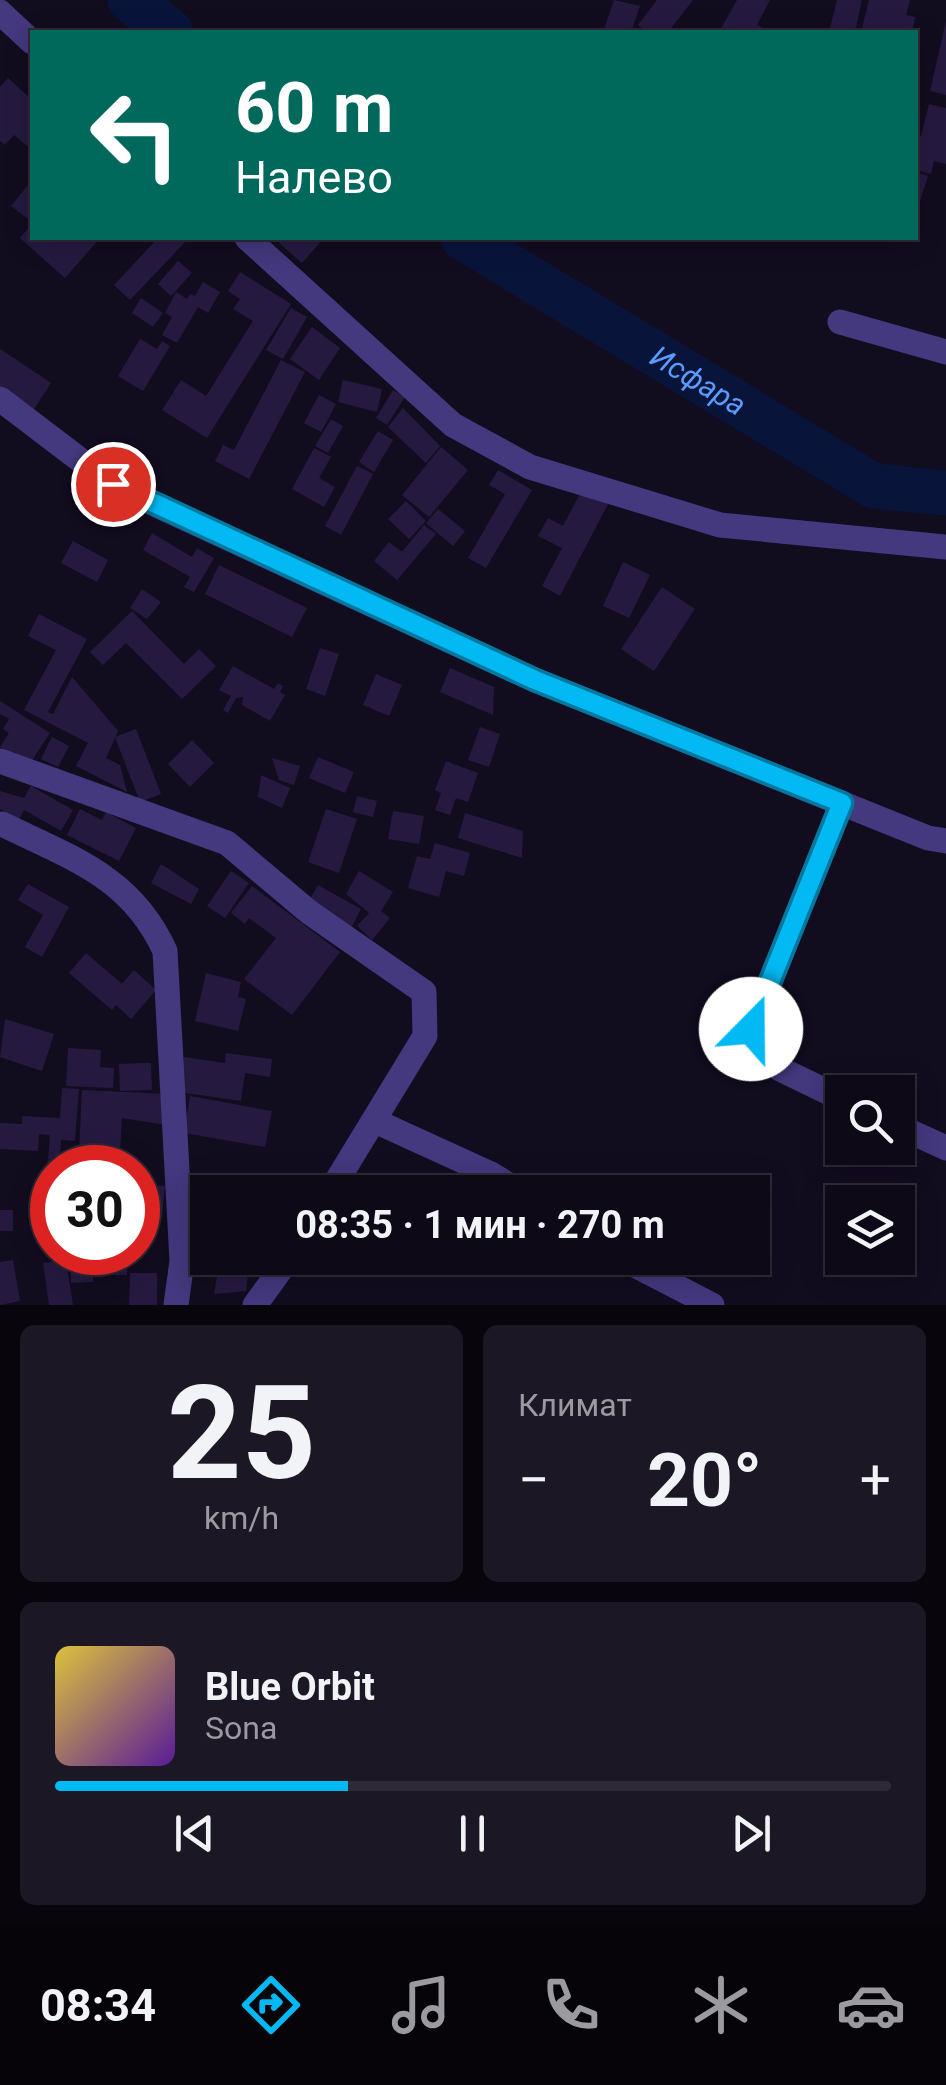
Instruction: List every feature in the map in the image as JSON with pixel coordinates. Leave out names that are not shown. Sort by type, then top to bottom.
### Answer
[{"type":"street","points":[[0,12],[30,40]]},
{"type":"street","points":[[249,240],[453,425],[530,467],[720,525],[946,547]]},
{"type":"street","points":[[840,322],[946,352]]},
{"type":"street","points":[[0,399],[113,484],[535,680],[946,841]]},
{"type":"street","points":[[0,761],[227,844],[309,912],[424,992],[425,1036],[341,1175]]},
{"type":"street","points":[[825,1091],[780,1069],[751,1029],[842,803]]},
{"type":"street","points":[[2,824],[95,868],[150,919],[165,950],[182,1262],[176,1305]]},
{"type":"street","points":[[375,1121],[492,1175]]},
{"type":"street","points":[[915,1134],[946,1148]]},
{"type":"street","points":[[255,1305],[277,1275]]},
{"type":"street","points":[[655,1275],[712,1305]]},
{"type":"building","points":[[614,0],[640,6],[632,30],[604,30]]},
{"type":"building","points":[[657,0],[693,0],[670,30],[644,30],[638,25]]},
{"type":"building","points":[[737,0],[770,0],[757,25],[768,30],[720,30]]},
{"type":"building","points":[[837,0],[862,0],[855,30],[830,30]]},
{"type":"building","points":[[869,0],[910,0],[906,15],[915,17],[912,30],[862,30]]},
{"type":"building","points":[[946,21],[946,95],[930,91]]},
{"type":"building","points":[[8,78],[30,98],[27,146],[14,135],[5,145],[0,141],[0,87]]},
{"type":"building","points":[[929,104],[946,108],[946,164],[934,161],[931,174],[918,171],[918,136]]},
{"type":"building","points":[[918,173],[928,176],[918,201]]},
{"type":"building","points":[[30,182],[28,219],[11,206]]},
{"type":"building","points":[[30,226],[30,240],[98,240],[65,278],[20,238]]},
{"type":"building","points":[[156,240],[187,240],[130,300],[114,285]]},
{"type":"building","points":[[281,240],[322,240],[302,263],[279,243]]},
{"type":"building","points":[[178,261],[192,273],[171,296],[158,284]]},
{"type":"building","points":[[240,272],[291,304],[207,438],[162,410],[181,380],[206,396],[253,321],[233,309],[240,299],[228,291]]},
{"type":"building","points":[[203,282],[220,292],[208,313],[198,307],[177,343],[162,335],[172,317],[165,313],[176,292],[187,299],[190,294],[195,296]]},
{"type":"building","points":[[141,298],[163,313],[153,327],[132,313]]},
{"type":"building","points":[[291,308],[307,317],[283,359],[266,350]]},
{"type":"building","points":[[312,327],[340,348],[319,380],[290,359]]},
{"type":"building","points":[[140,339],[157,349],[162,341],[170,346],[143,391],[118,376]]},
{"type":"building","points":[[0,349],[51,383],[32,412],[0,390]]},
{"type":"building","points":[[281,360],[305,372],[249,479],[215,461],[223,445],[234,450]]},
{"type":"building","points":[[343,380],[382,389],[377,412],[338,402]]},
{"type":"building","points":[[393,390],[405,397],[387,425],[376,418]]},
{"type":"building","points":[[319,395],[336,404],[321,432],[304,423]]},
{"type":"building","points":[[403,408],[440,446],[426,463],[388,427]]},
{"type":"building","points":[[331,419],[343,426],[328,453],[315,446]]},
{"type":"building","points":[[378,431],[393,440],[374,472],[359,462]]},
{"type":"building","points":[[441,447],[468,470],[429,517],[402,495]]},
{"type":"building","points":[[314,448],[331,457],[319,478],[335,487],[324,507],[292,489]]},
{"type":"building","points":[[357,466],[373,474],[341,535],[325,526]]},
{"type":"building","points":[[498,470],[532,490],[486,568],[468,558],[505,494],[489,485]]},
{"type":"building","points":[[582,490],[608,504],[560,596],[542,586],[562,548],[538,536],[548,518],[563,526]]},
{"type":"building","points":[[406,501],[426,521],[409,539],[388,519]]},
{"type":"building","points":[[438,509],[465,531],[453,546],[426,523]]},
{"type":"building","points":[[424,525],[436,534],[397,580],[374,561],[389,542],[402,552]]},
{"type":"building","points":[[152,533],[192,557],[197,548],[214,558],[194,592],[184,587],[190,577],[143,550]]},
{"type":"building","points":[[73,541],[108,560],[97,582],[61,563]]},
{"type":"building","points":[[623,562],[650,575],[629,618],[603,606]]},
{"type":"building","points":[[219,565],[307,608],[292,637],[205,594]]},
{"type":"building","points":[[662,587],[695,609],[654,671],[621,649]]},
{"type":"building","points":[[142,589],[161,602],[147,619],[130,608]]},
{"type":"building","points":[[132,611],[184,664],[199,649],[216,666],[182,699],[126,643],[103,665],[90,652]]},
{"type":"building","points":[[39,614],[87,639],[48,712],[53,714],[72,677],[118,731],[106,758],[120,765],[127,792],[76,766],[88,743],[24,710],[56,650],[28,636]]},
{"type":"building","points":[[320,648],[339,654],[325,696],[306,689]]},
{"type":"building","points":[[233,666],[274,689],[278,683],[283,686],[280,692],[285,695],[270,721],[242,705],[243,697],[236,698],[228,713],[223,710],[231,696],[219,690]]},
{"type":"building","points":[[450,668],[494,687],[493,715],[440,692]]},
{"type":"building","points":[[376,674],[402,685],[389,716],[363,705]]},
{"type":"building","points":[[0,701],[50,733],[29,765],[0,747],[9,733],[3,729],[9,719],[0,714]]},
{"type":"building","points":[[480,727],[500,734],[489,767],[468,760]]},
{"type":"building","points":[[136,729],[161,794],[140,802],[115,737]]},
{"type":"building","points":[[52,737],[69,746],[58,767],[41,759]]},
{"type":"building","points":[[192,740],[214,763],[190,787],[168,764]]},
{"type":"building","points":[[318,757],[354,772],[345,793],[309,778]]},
{"type":"building","points":[[272,758],[300,766],[294,785],[279,780]]},
{"type":"building","points":[[446,761],[478,773],[468,802],[456,798],[450,815],[435,810],[441,793],[435,790]]},
{"type":"building","points":[[261,775],[290,788],[282,808],[258,797]]},
{"type":"building","points":[[31,786],[73,810],[61,831],[24,810],[19,820],[0,809],[0,791],[24,798]]},
{"type":"building","points":[[357,796],[377,801],[373,817],[353,812]]},
{"type":"building","points":[[80,809],[102,820],[106,812],[136,828],[119,861],[67,835]]},
{"type":"building","points":[[326,809],[357,819],[339,873],[308,862]]},
{"type":"building","points":[[393,811],[424,816],[419,844],[388,839]]},
{"type":"building","points":[[465,813],[523,831],[522,858],[458,838]]},
{"type":"building","points":[[435,843],[470,853],[464,876],[446,871],[439,897],[408,888],[417,856],[430,859]]},
{"type":"building","points":[[161,864],[199,889],[191,904],[151,883]]},
{"type":"building","points":[[231,871],[249,883],[225,918],[207,906]]},
{"type":"building","points":[[359,871],[393,892],[381,911],[390,918],[372,940],[357,926],[369,913],[346,894]]},
{"type":"building","points":[[28,884],[69,907],[42,957],[25,947],[43,915],[18,900]]},
{"type":"building","points":[[318,885],[361,909],[350,930],[306,906]]},
{"type":"building","points":[[252,886],[340,952],[292,1015],[244,979],[276,938],[249,918],[245,924],[231,913]]},
{"type":"building","points":[[86,953],[122,984],[134,970],[156,990],[131,1019],[116,1005],[112,1010],[69,973]]},
{"type":"building","points":[[206,973],[241,982],[238,997],[246,999],[238,1031],[195,1021]]},
{"type":"building","points":[[5,1019],[54,1034],[42,1071],[0,1057]]},
{"type":"building","points":[[68,1048],[101,1050],[100,1067],[114,1068],[113,1088],[66,1086]]},
{"type":"building","points":[[226,1053],[272,1059],[270,1077],[245,1073],[241,1101],[179,1092],[184,1057],[225,1063]]},
{"type":"building","points":[[151,1063],[152,1090],[120,1091],[119,1064]]},
{"type":"building","points":[[62,1088],[79,1089],[75,1141],[61,1140],[61,1145],[49,1145],[50,1135],[39,1134],[38,1145],[30,1145],[30,1151],[0,1149],[0,1123],[22,1124],[22,1116],[60,1118]]},
{"type":"building","points":[[82,1090],[168,1094],[166,1125],[122,1118],[120,1145],[79,1145]]},
{"type":"building","points":[[190,1096],[272,1111],[265,1147],[184,1133]]},
{"type":"building","points":[[160,1186],[165,1186],[160,1217]]},
{"type":"building","points":[[0,1210],[13,1210],[13,1231],[0,1231]]},
{"type":"building","points":[[13,1260],[20,1301],[0,1305],[0,1262]]},
{"type":"building","points":[[45,1275],[68,1275],[73,1305],[49,1305]]},
{"type":"building","points":[[71,1275],[93,1275],[93,1282],[71,1283]]},
{"type":"building","points":[[130,1275],[157,1275],[157,1305],[129,1305]]},
{"type":"building","points":[[217,1275],[248,1275],[246,1291],[214,1294]]},
{"type":"waterway","name":"Исфара","points":[[130,0],[168,30]]},
{"type":"waterway","name":"Исфара","points":[[466,240],[874,486],[946,493]]},
{"type":"route","points":[[113,484],[535,680],[842,803],[751,1029]]}]
